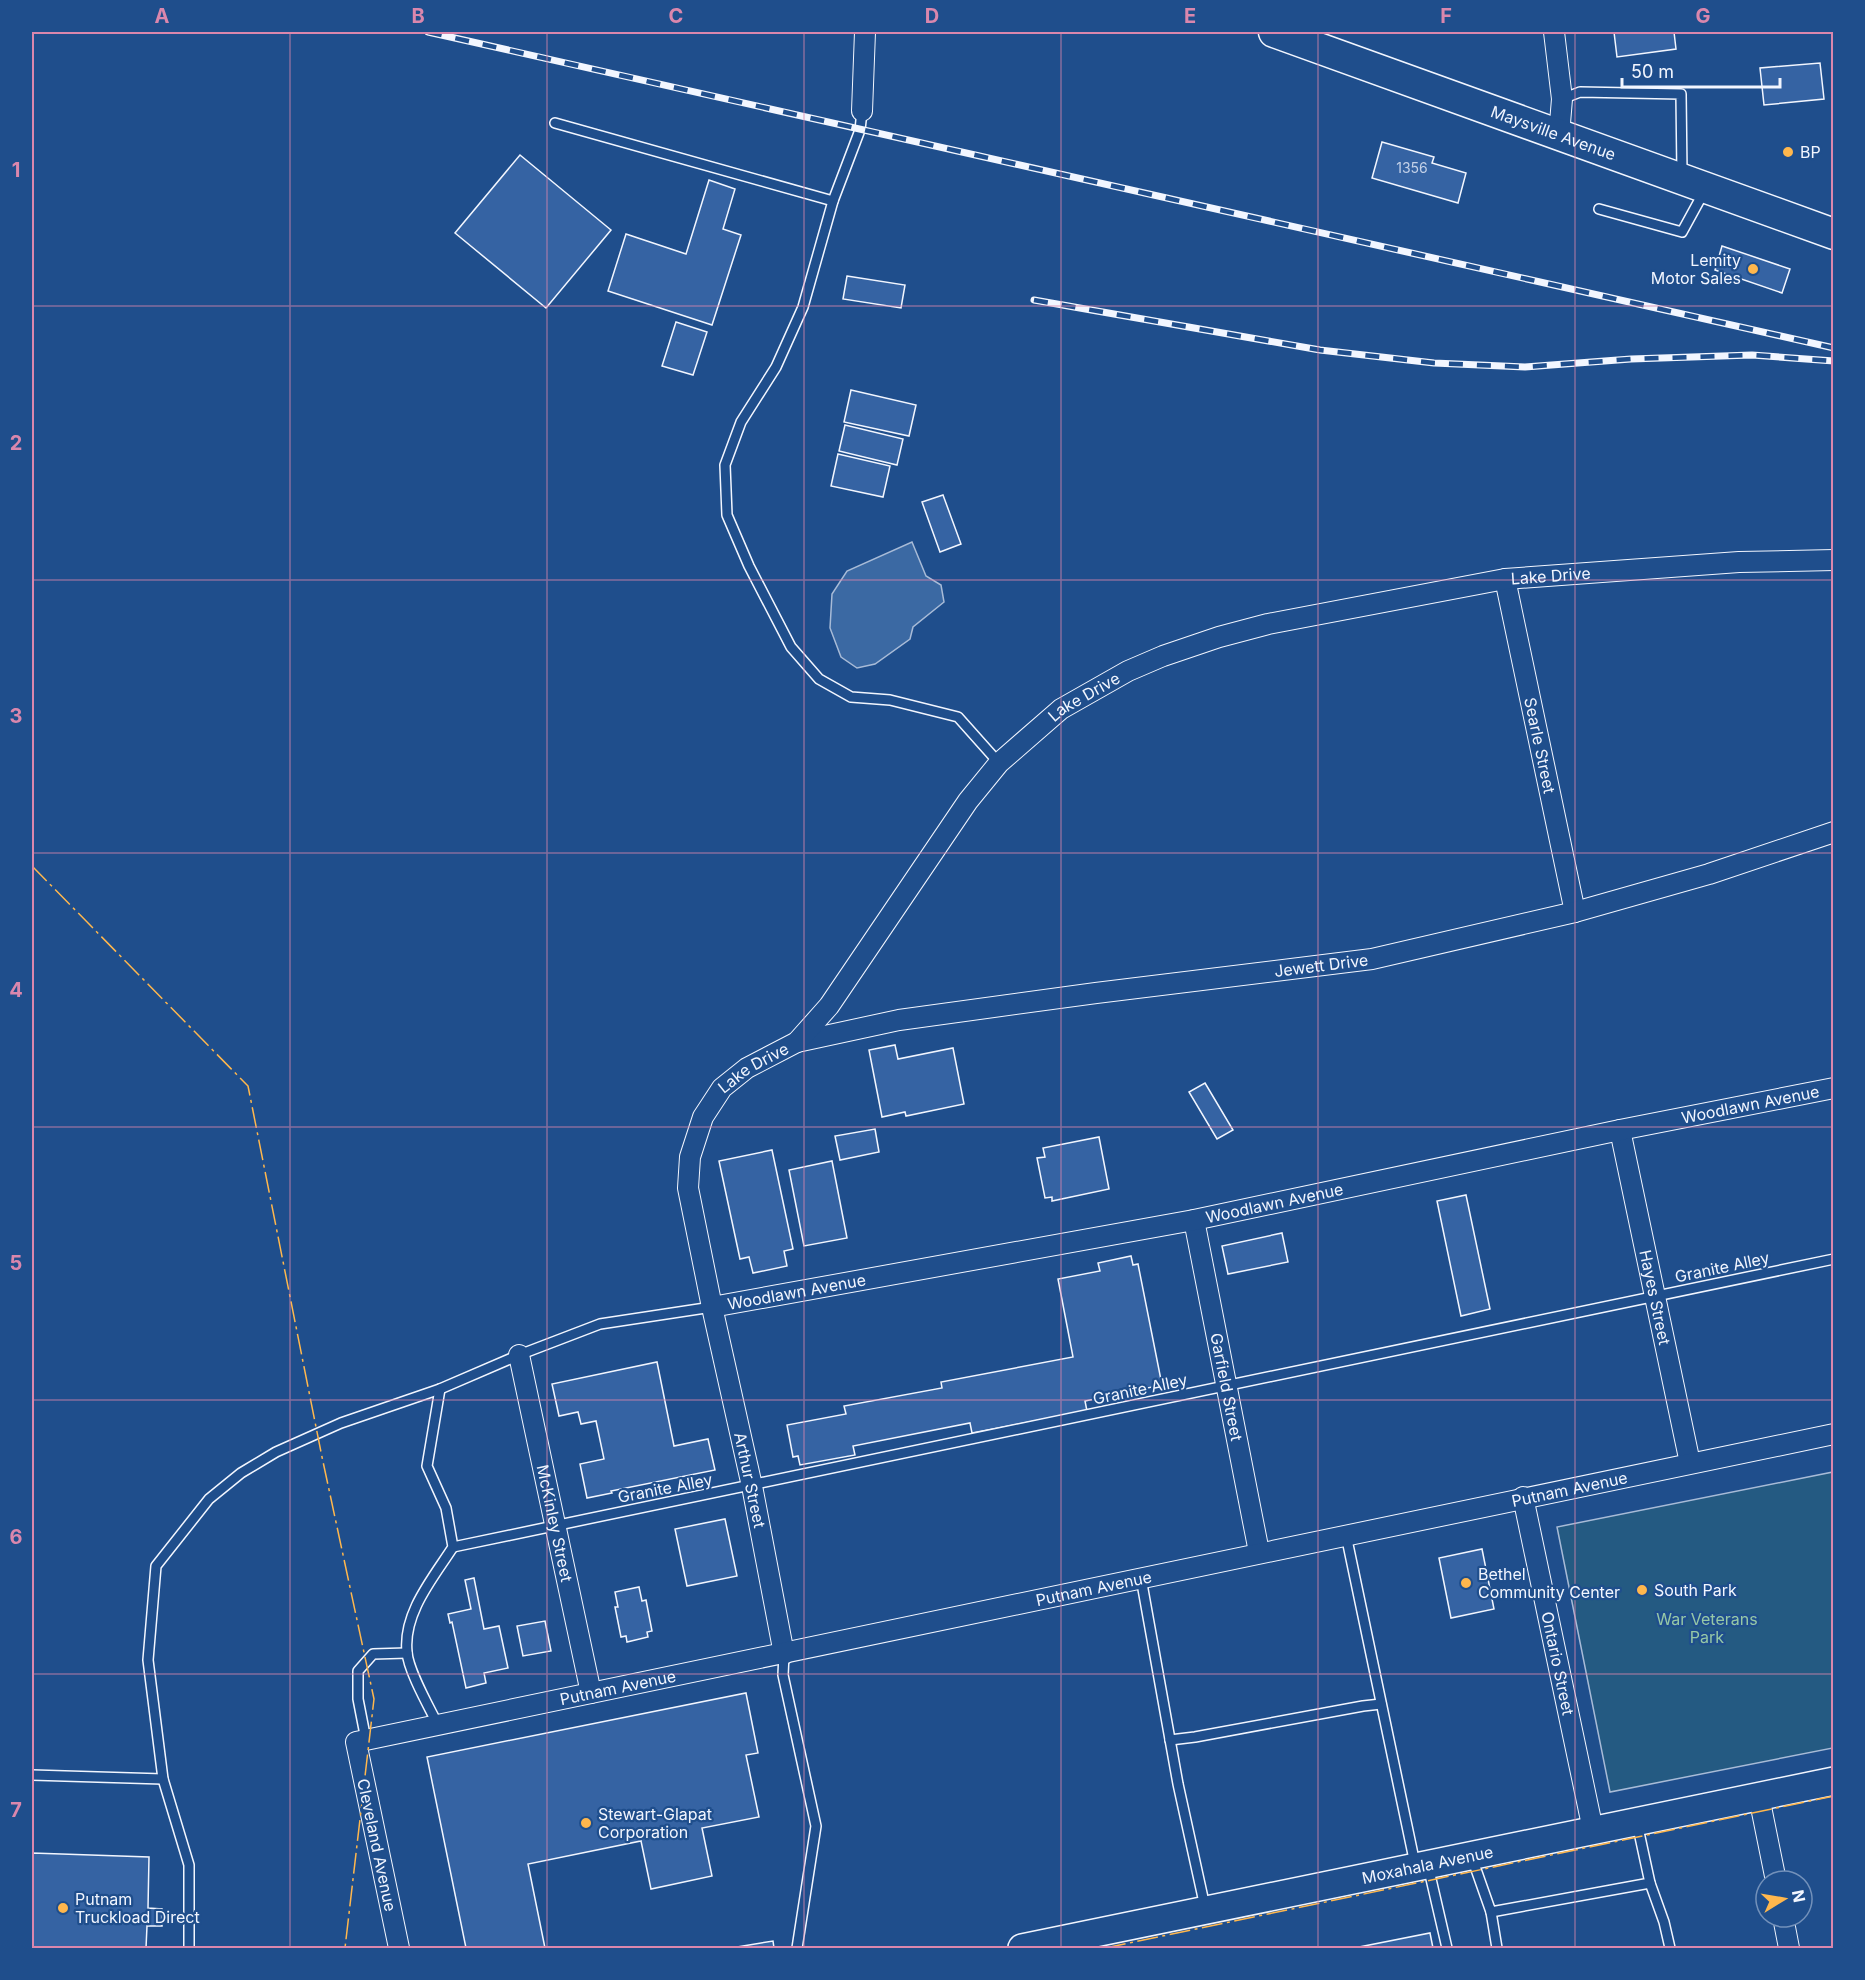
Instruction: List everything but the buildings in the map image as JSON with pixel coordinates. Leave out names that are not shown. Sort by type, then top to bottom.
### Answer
[{"type":"main road","name":"Maysville Avenue","points":[[1274,32],[1833,234]]},
{"type":"street","points":[[862,111],[866,32]]},
{"type":"street","points":[[1554,32],[1562,99],[1559,135]]},
{"type":"street","name":"Lake Drive","points":[[712,1307],[688,1188],[690,1157],[703,1117],[722,1088],[747,1068],[796,1042],[835,999],[968,801],[999,763],[1061,709],[1128,670],[1219,637],[1268,624],[1505,579],[1739,562],[1833,560]]},
{"type":"street","name":"Searle Street","points":[[1505,579],[1575,912]]},
{"type":"street","name":"Jewett Drive","points":[[796,1042],[898,1020],[1372,959],[1575,912],[1709,874],[1833,832]]},
{"type":"street","name":"Woodlawn Avenue","points":[[712,1307],[1194,1220],[1620,1130],[1833,1088]]},
{"type":"street","name":"Hayes Street","points":[[1620,1130],[1690,1463]]},
{"type":"street","name":"Garfield Street","points":[[1194,1220],[1259,1552]]},
{"type":"street","name":"Arthur Street","points":[[712,1307],[752,1486],[784,1654]]},
{"type":"street","name":"McKinley Street","points":[[519,1355],[591,1693]]},
{"type":"street","name":"Putnam Avenue","points":[[361,1741],[1833,1434]]},
{"type":"street","name":"Ontario Street","points":[[1523,1497],[1593,1830]]},
{"type":"street","name":"Cleveland Avenue","points":[[361,1741],[399,1948]]},
{"type":"street","name":"Moxahala Avenue","points":[[1022,1948],[1833,1781]]},
{"type":"street","points":[[1759,1797],[1774,1869]]},
{"type":"street","points":[[1785,1929],[1789,1948]]},
{"type":"lane","points":[[1562,99],[1580,92],[1681,94],[1694,184],[1682,232],[1599,209]]},
{"type":"lane","points":[[862,111],[860,130],[833,201],[803,308],[776,367],[741,422],[725,465],[727,515],[749,566],[791,647],[819,679],[851,697],[890,700],[958,717],[999,763]]},
{"type":"lane","points":[[555,123],[833,201]]},
{"type":"lane","name":"Granite Alley","points":[[453,1547],[1833,1259]]},
{"type":"lane","points":[[189,1948],[189,1865],[163,1779],[148,1660],[156,1566],[209,1499],[241,1473],[276,1452],[341,1424],[440,1389],[600,1324],[712,1307]]},
{"type":"lane","points":[[438,1725],[418,1684],[407,1653],[409,1623],[421,1598],[453,1547],[446,1508],[427,1466],[440,1389]]},
{"type":"lane","points":[[1346,1535],[1381,1704],[1421,1865],[1447,1948]]},
{"type":"lane","points":[[1141,1578],[1178,1784],[1206,1909]]},
{"type":"lane","points":[[361,1741],[358,1671],[373,1654],[407,1653]]},
{"type":"lane","points":[[784,1654],[783,1675],[816,1826],[797,1948]]},
{"type":"lane","points":[[1170,1740],[1381,1704]]},
{"type":"lane","points":[[32,1775],[163,1779]]},
{"type":"lane","points":[[1637,1821],[1650,1883],[1664,1922],[1670,1948]]},
{"type":"lane","points":[[1471,1855],[1491,1912],[1497,1948]]},
{"type":"lane","points":[[1491,1912],[1650,1883]]},
{"type":"green space","name":"War Veterans Park","points":[[1833,1472],[1833,1748],[1610,1792],[1557,1527]]},
{"type":"shaded area","points":[[912,542],[926,576],[941,585],[944,602],[913,627],[910,639],[875,664],[857,668],[841,657],[830,628],[832,594],[847,571]]},
{"type":"railway","points":[[428,32],[1834,348]]},
{"type":"railway","points":[[1034,300],[1320,350],[1434,363],[1525,367],[1631,359],[1752,355],[1834,361]]},
{"type":"power","points":[[32,866],[248,1086],[322,1457],[374,1699],[345,1948]]},
{"type":"power","points":[[1105,1948],[1834,1796]]},
{"type":"place","name":"BP","points":[[1788,152]]},
{"type":"place","name":"Lemity Motor Sales","points":[[1753,269]]},
{"type":"place","name":"Bethel Community Center","points":[[1466,1583]]},
{"type":"place","name":"South Park","points":[[1642,1590]]},
{"type":"place","name":"Stewart-Glapat Corporation","points":[[586,1823]]},
{"type":"place","name":"Putnam Truckload Direct","points":[[63,1908]]}]
